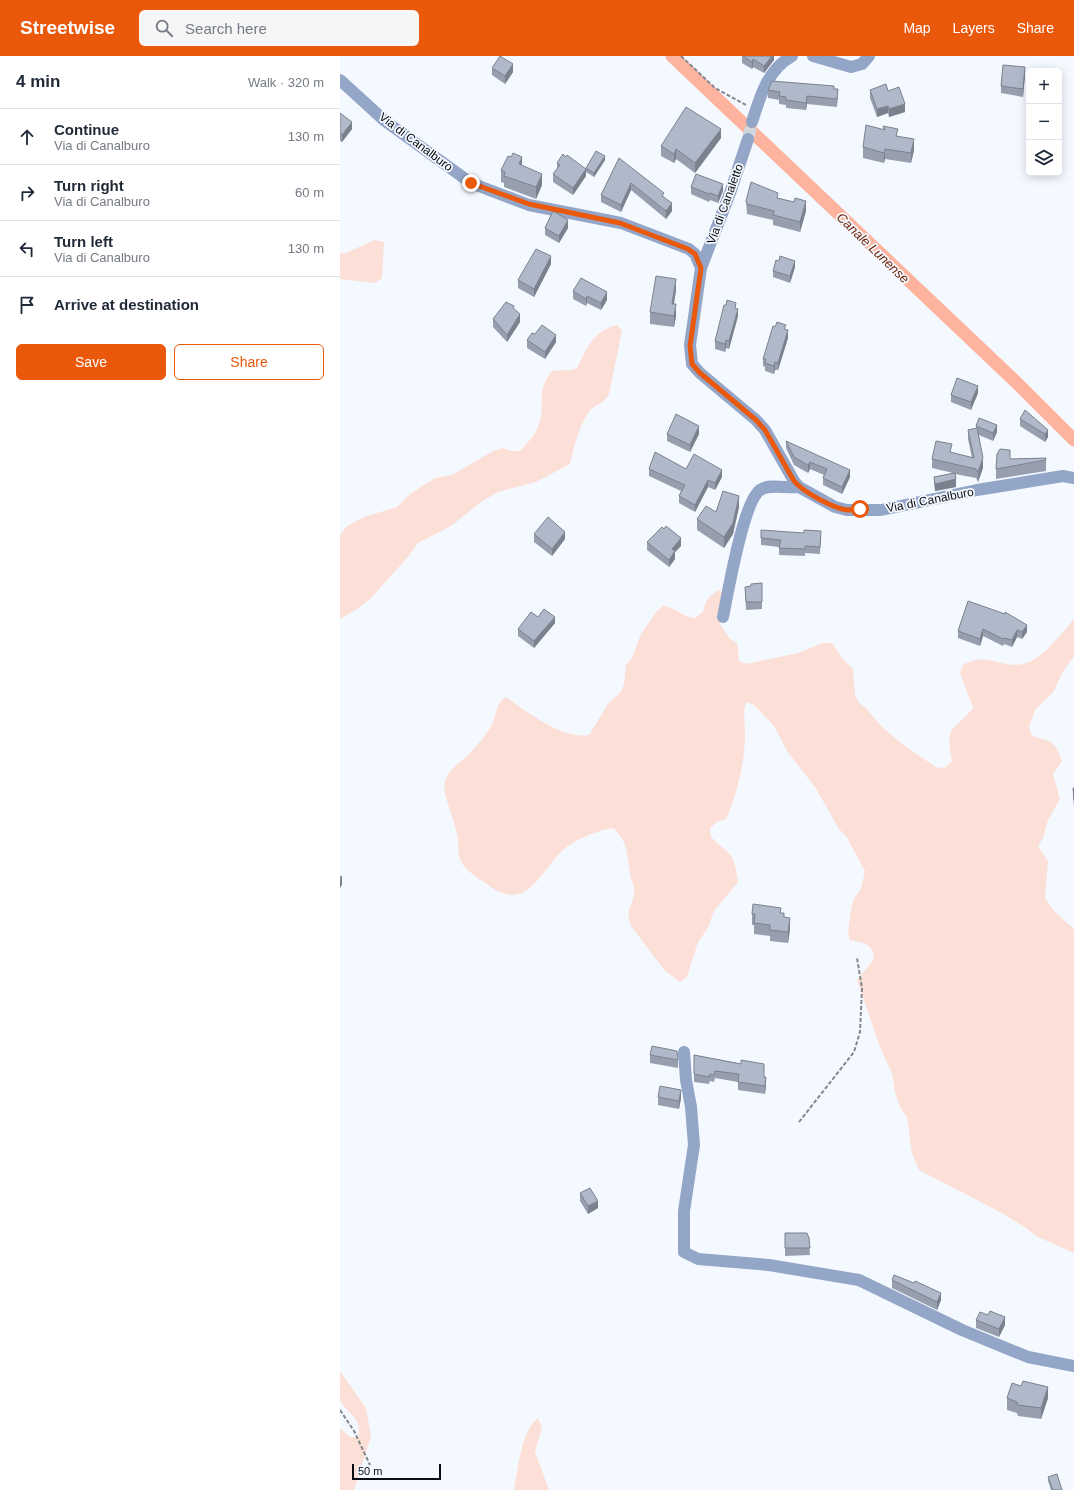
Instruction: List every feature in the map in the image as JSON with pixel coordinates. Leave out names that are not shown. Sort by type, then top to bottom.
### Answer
[{"type":"street","points":[[752,122],[764,84],[785,60],[792,56]]},
{"type":"street","points":[[813,56],[851,67],[862,64],[869,56]]},
{"type":"street","name":"Via di Canalburo","points":[[340,80],[385,121],[471,183],[529,204],[620,223],[688,249],[695,254],[701,268],[690,346],[692,364],[700,373],[756,420],[765,430],[794,481],[799,487],[835,507],[847,510],[881,510],[977,490],[1063,476],[1074,478]]},
{"type":"street","name":"Via di Canaletto","points":[[701,268],[730,193],[748,139]]},
{"type":"street","points":[[723,617],[744,522],[754,496],[764,487],[799,487]]},
{"type":"street","points":[[684,1052],[694,1145],[684,1211],[684,1252],[698,1259],[769,1265],[859,1280],[962,1330],[1028,1357],[1074,1366]]},
{"type":"path","points":[[681,56],[715,88],[756,111]]},
{"type":"path","points":[[799,1122],[854,1052],[860,1032],[862,988],[857,958]]},
{"type":"path","points":[[340,1410],[354,1431],[370,1465]]},
{"type":"shaded area","points":[[375,240],[384,242],[382,278],[375,283],[340,279],[340,252],[343,254]]},
{"type":"shaded area","points":[[617,325],[622,331],[609,394],[607,398],[592,409],[586,417],[577,437],[570,464],[536,482],[498,492],[481,502],[451,526],[418,543],[407,558],[371,598],[357,609],[340,619],[340,535],[347,526],[364,517],[397,507],[410,494],[435,478],[452,475],[493,451],[503,448],[511,451],[520,451],[531,439],[538,428],[542,410],[542,392],[547,378],[552,371],[571,370],[577,368],[588,347],[596,336],[602,331]]},
{"type":"shaded area","points":[[719,590],[725,596],[720,624],[730,639],[737,643],[739,661],[747,664],[798,653],[823,643],[832,643],[842,658],[853,669],[855,695],[859,703],[866,708],[881,726],[901,743],[937,768],[946,767],[952,761],[950,734],[973,708],[960,673],[963,665],[979,660],[1015,665],[1023,664],[1044,652],[1074,619],[1074,656],[1062,673],[1054,691],[1035,710],[1029,727],[1032,736],[1049,741],[1055,745],[1062,761],[1053,774],[1060,799],[1048,820],[1043,838],[1038,846],[1048,861],[1045,898],[1055,912],[1074,929],[1074,1253],[1038,1237],[1000,1212],[919,1170],[912,1153],[907,1117],[901,1109],[895,1092],[892,1073],[880,1047],[857,980],[874,959],[872,950],[867,945],[850,940],[848,931],[852,904],[861,889],[865,871],[846,836],[839,829],[815,787],[787,751],[774,726],[754,705],[746,702],[745,706],[743,759],[733,800],[726,819],[717,822],[710,828],[711,837],[733,859],[738,882],[714,911],[708,928],[698,942],[687,977],[680,982],[665,971],[631,926],[629,911],[634,896],[634,886],[630,875],[626,849],[622,839],[613,828],[585,837],[565,848],[538,880],[522,893],[512,895],[501,893],[473,874],[463,865],[459,855],[457,834],[445,793],[445,780],[451,770],[472,751],[488,731],[502,700],[506,697],[545,723],[557,729],[568,733],[589,735],[608,704],[621,692],[624,684],[626,665],[632,658],[641,634],[657,611],[663,606],[686,616],[695,618],[703,612],[706,602],[710,597]]},
{"type":"shaded area","points":[[340,1371],[366,1408],[371,1436],[354,1490],[340,1490],[340,1428],[350,1437],[358,1437],[359,1431],[354,1417],[340,1400]]},
{"type":"shaded area","points":[[538,1418],[542,1427],[535,1452],[549,1490],[514,1490],[524,1441],[532,1424]]},
{"type":"building","points":[[500,56],[513,64],[505,76],[492,68]]},
{"type":"building","points":[[743,56],[772,56],[764,66],[753,59],[752,62]]},
{"type":"building","points":[[1003,65],[1025,67],[1023,89],[1001,86]]},
{"type":"building","points":[[772,81],[834,86],[834,89],[838,89],[837,99],[807,96],[806,103],[786,100],[786,97],[779,96],[780,92],[768,90]]},
{"type":"building","points":[[886,84],[888,91],[899,87],[905,104],[889,109],[888,106],[877,109],[870,90]]},
{"type":"building","points":[[686,107],[721,129],[695,163],[676,149],[674,154],[661,146]]},
{"type":"building","points":[[340,113],[352,122],[342,135],[340,133]]},
{"type":"building","points":[[866,125],[885,130],[883,126],[898,129],[896,136],[914,139],[911,153],[885,149],[884,153],[863,147]]},
{"type":"building","points":[[596,151],[605,156],[594,173],[586,168]]},
{"type":"building","points":[[513,153],[522,157],[519,164],[542,174],[536,187],[504,176],[505,172],[501,170],[508,156],[511,157]]},
{"type":"building","points":[[563,154],[566,157],[567,155],[586,169],[573,188],[553,174],[560,165],[557,163]]},
{"type":"building","points":[[619,158],[664,193],[662,196],[672,203],[666,211],[631,183],[621,205],[601,195]]},
{"type":"building","points":[[696,174],[723,184],[718,196],[691,187]]},
{"type":"building","points":[[751,182],[778,193],[777,198],[794,202],[795,198],[806,201],[800,222],[773,215],[774,211],[747,204],[746,201]]},
{"type":"building","points":[[553,211],[568,220],[559,236],[545,228]]},
{"type":"building","points":[[536,249],[551,256],[534,289],[518,280]]},
{"type":"building","points":[[780,256],[795,261],[790,276],[773,271],[776,260],[779,261]]},
{"type":"building","points":[[656,276],[676,279],[672,304],[676,304],[674,316],[650,312]]},
{"type":"building","points":[[581,278],[607,292],[601,303],[587,296],[586,299],[573,291]]},
{"type":"building","points":[[727,300],[736,303],[735,308],[738,309],[729,341],[726,340],[725,344],[715,341],[724,305],[726,305]]},
{"type":"building","points":[[506,302],[514,306],[513,308],[520,314],[507,335],[493,319]]},
{"type":"building","points":[[777,322],[786,325],[784,329],[788,330],[778,363],[775,362],[774,366],[765,363],[766,359],[763,359],[773,326],[775,327]]},
{"type":"building","points":[[542,325],[556,335],[545,352],[527,340],[532,333],[535,334]]},
{"type":"building","points":[[957,378],[978,386],[971,402],[951,395]]},
{"type":"building","points":[[1025,410],[1048,430],[1045,434],[1020,419]]},
{"type":"building","points":[[676,414],[699,426],[690,445],[667,434]]},
{"type":"building","points":[[979,418],[997,425],[993,433],[976,426]]},
{"type":"building","points":[[977,428],[983,458],[978,472],[976,469],[932,459],[936,441],[952,444],[950,452],[974,458],[968,430]]},
{"type":"building","points":[[786,441],[850,470],[842,487],[823,478],[827,469],[810,462],[808,465],[794,457]]},
{"type":"building","points":[[1000,449],[1010,450],[1010,459],[1046,458],[1046,460],[996,469],[997,454]]},
{"type":"building","points":[[655,452],[686,469],[694,454],[722,470],[715,483],[708,480],[695,505],[679,496],[685,485],[649,469]]},
{"type":"building","points":[[955,473],[956,479],[935,484],[934,477]]},
{"type":"building","points":[[723,491],[739,496],[733,523],[724,537],[697,519],[706,506],[716,512]]},
{"type":"building","points":[[548,517],[565,532],[552,549],[534,534]]},
{"type":"building","points":[[666,526],[681,538],[672,549],[675,551],[669,560],[647,542],[662,527],[664,529]]},
{"type":"building","points":[[761,530],[804,533],[804,530],[821,531],[820,547],[805,546],[805,549],[779,548],[781,540],[761,538]]},
{"type":"building","points":[[762,583],[762,602],[746,602],[745,587],[751,586],[751,584]]},
{"type":"building","points":[[968,601],[1005,614],[1005,612],[1027,625],[1022,632],[1017,630],[1012,640],[1003,639],[983,629],[980,639],[958,631]]},
{"type":"building","points":[[544,609],[555,617],[534,641],[518,629],[531,612],[538,617]]},
{"type":"building","points":[[753,904],[781,908],[780,913],[784,913],[784,917],[790,918],[788,932],[770,930],[770,925],[754,923],[755,914],[752,914]]},
{"type":"building","points":[[652,1046],[677,1051],[678,1060],[650,1055]]},
{"type":"building","points":[[694,1055],[741,1064],[741,1060],[764,1064],[764,1077],[766,1077],[765,1086],[738,1082],[739,1074],[715,1071],[714,1075],[710,1074],[709,1077],[694,1074]]},
{"type":"building","points":[[660,1086],[681,1090],[679,1101],[658,1097]]},
{"type":"building","points":[[590,1188],[598,1201],[588,1206],[580,1193]]},
{"type":"building","points":[[785,1233],[807,1233],[810,1248],[785,1248]]},
{"type":"building","points":[[894,1275],[914,1283],[915,1281],[941,1293],[937,1302],[892,1280]]},
{"type":"building","points":[[990,1311],[1005,1317],[999,1329],[976,1320],[980,1312],[988,1315]]},
{"type":"building","points":[[1023,1381],[1048,1387],[1041,1408],[1018,1405],[1017,1402],[1007,1398],[1012,1383],[1021,1386]]},
{"type":"building","points":[[1057,1474],[1062,1490],[1053,1490],[1048,1477]]},
{"type":"waterway","name":"Canale Lunense","points":[[672,56],[1018,384],[1074,440]]},
{"type":"tunnel","points":[[748,139],[752,122]]},
{"type":"route","points":[[471,183],[529,204],[620,223],[688,249],[695,254],[701,268],[690,346],[692,364],[700,373],[756,420],[765,430],[794,481],[799,487],[835,507],[847,510],[860,509]]}]
